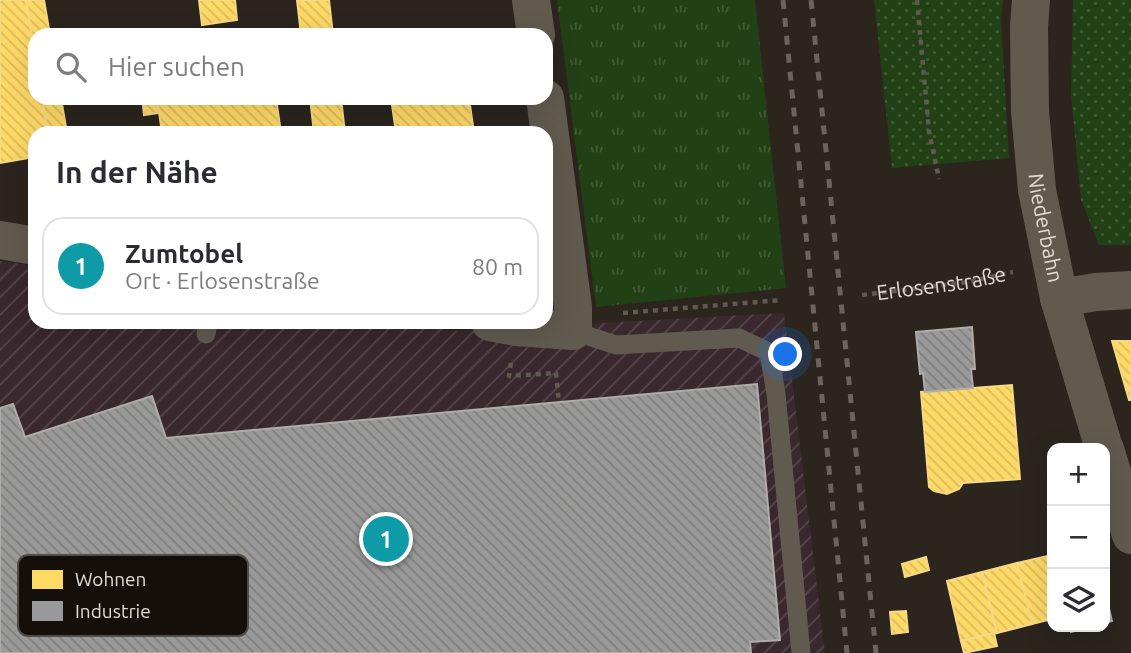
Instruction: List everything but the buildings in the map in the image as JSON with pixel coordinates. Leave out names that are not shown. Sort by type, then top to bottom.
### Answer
[{"type":"street","points":[[531,0],[535,28]]},
{"type":"street","name":"Niederbahn","points":[[1031,0],[1030,97],[1037,190],[1059,298],[1103,443]]},
{"type":"street","points":[[546,105],[549,126]]},
{"type":"street","points":[[544,329],[573,331],[573,307],[553,158]]},
{"type":"street","points":[[0,240],[28,245]]},
{"type":"street","points":[[1059,298],[1131,290]]},
{"type":"street","name":"Niederbahn","points":[[1110,466],[1131,535]]},
{"type":"lane","points":[[573,331],[616,345],[739,338],[769,352],[776,394],[801,653]]},
{"type":"path","points":[[917,0],[929,131],[939,179]]},
{"type":"path","name":"Erlosenstraße","points":[[862,295],[968,282],[1020,270]]},
{"type":"path","points":[[627,311],[782,300]]},
{"type":"path","points":[[512,356],[509,376],[556,373],[559,402]]},
{"type":"shaded area","points":[[0,261],[28,265],[28,329],[553,329],[553,326],[784,313],[825,653],[0,653]]},
{"type":"green space","points":[[557,0],[755,0],[786,288],[596,307]]},
{"type":"green space","points":[[874,0],[1003,0],[1001,21],[1009,158],[892,168]]},
{"type":"green space","points":[[1073,0],[1131,0],[1131,245],[1099,245],[1081,200],[1071,94]]},
{"type":"railway","points":[[783,0],[847,653]]},
{"type":"railway","points":[[811,0],[876,653]]},
{"type":"place","name":"Zumtobel","points":[[386,539]]}]
